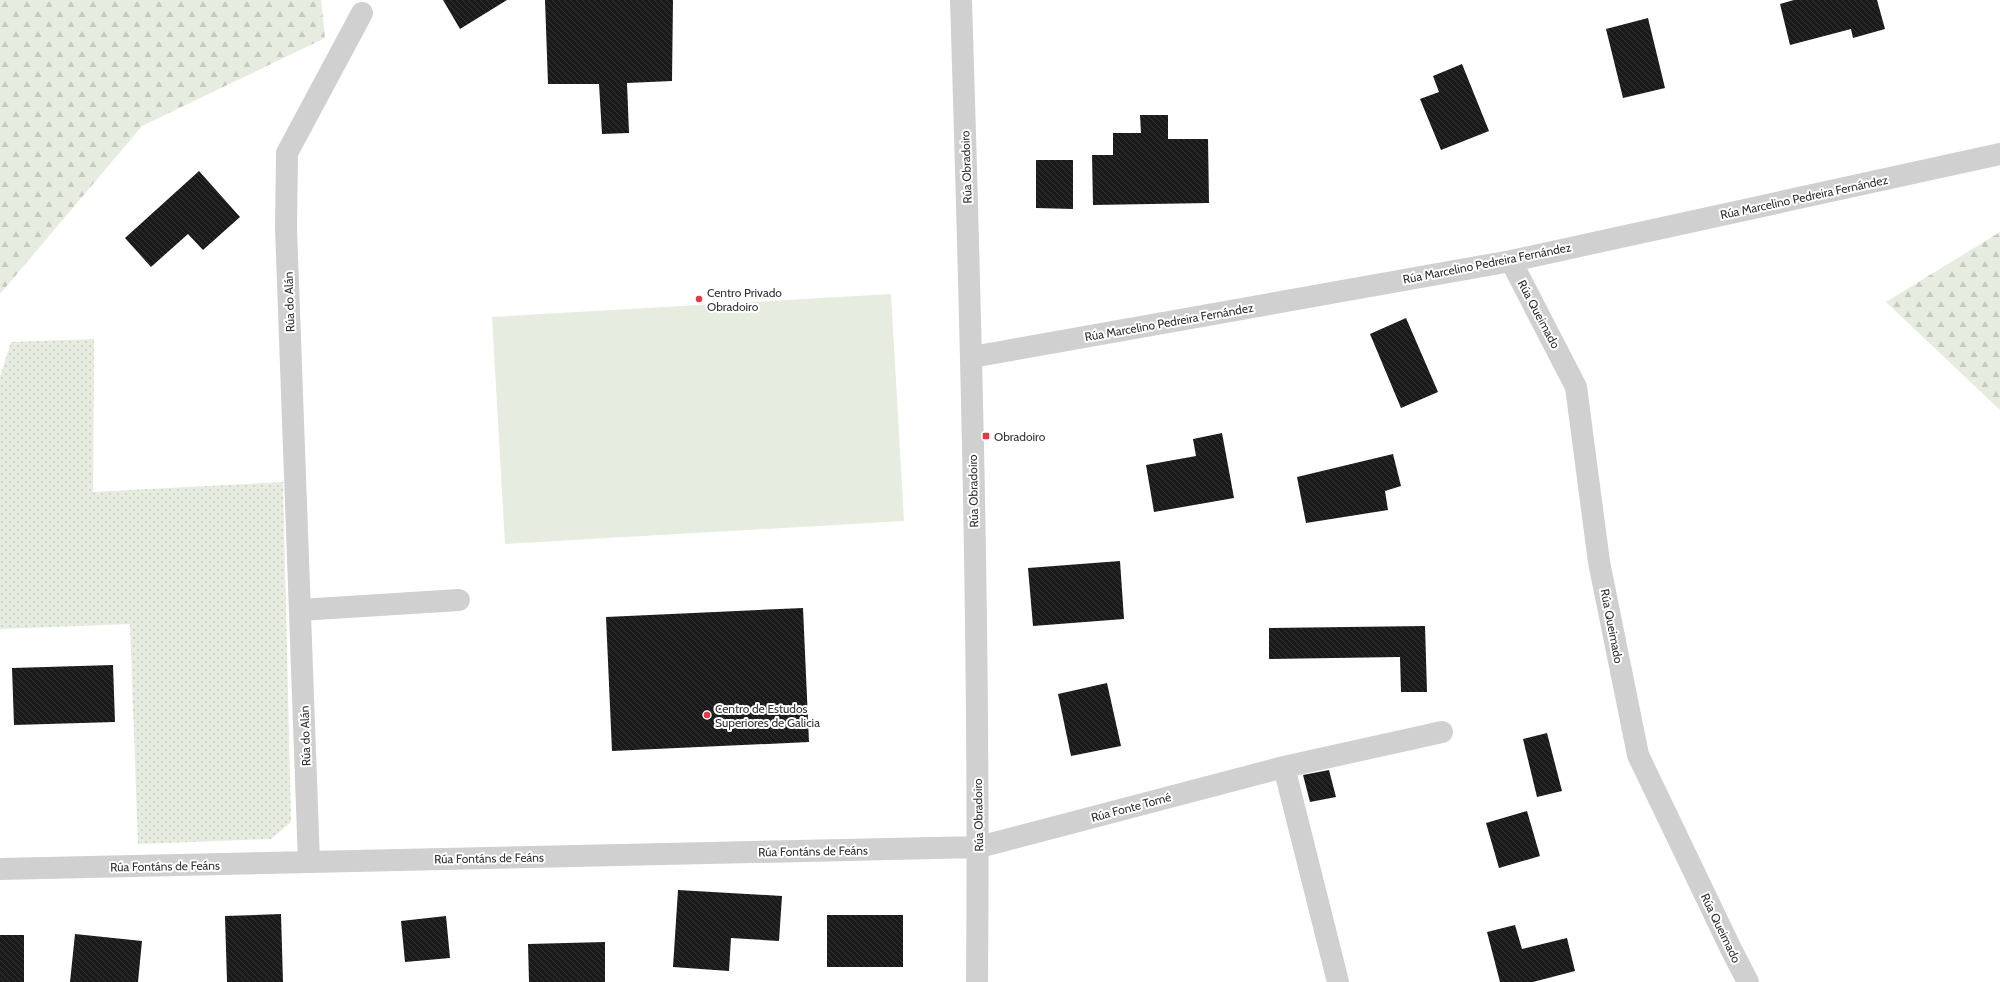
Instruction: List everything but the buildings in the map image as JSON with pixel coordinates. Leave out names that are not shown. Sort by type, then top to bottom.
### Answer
[{"type":"street","name":"Rúa Obradoiro","points":[[962,0],[972,357],[978,847],[977,982]]},
{"type":"street","name":"Rúa do Alán","points":[[309,862],[286,228],[287,153],[362,13]]},
{"type":"street","name":"Rúa Marcelino Pedreira Fernández","points":[[972,357],[1511,261],[2000,154]]},
{"type":"street","name":"Rúa Queimado","points":[[1511,261],[1576,387],[1599,562],[1638,755],[1730,949],[1748,982]]},
{"type":"street","points":[[300,610],[459,600]]},
{"type":"street","name":"Rúa Fonte Tomé","points":[[978,847],[1284,767],[1442,732]]},
{"type":"street","points":[[1284,767],[1338,982]]},
{"type":"street","name":"Rúa Fontáns de Feáns","points":[[0,869],[978,847]]},
{"type":"green space","points":[[0,0],[321,0],[325,38],[142,126],[0,294]]},
{"type":"green space","points":[[2000,232],[2000,410],[1886,302]]},
{"type":"green space","points":[[891,294],[904,521],[505,544],[492,317]]},
{"type":"green space","points":[[94,339],[93,492],[283,482],[291,822],[271,839],[138,844],[130,624],[0,629],[0,377],[11,342]]},
{"type":"place","name":"Centro Privado Obradoiro","points":[[699,299]]},
{"type":"place","name":"Obradoiro","points":[[986,436]]},
{"type":"place","name":"Centro de Estudos Superiores de Galicia","points":[[707,715]]}]
